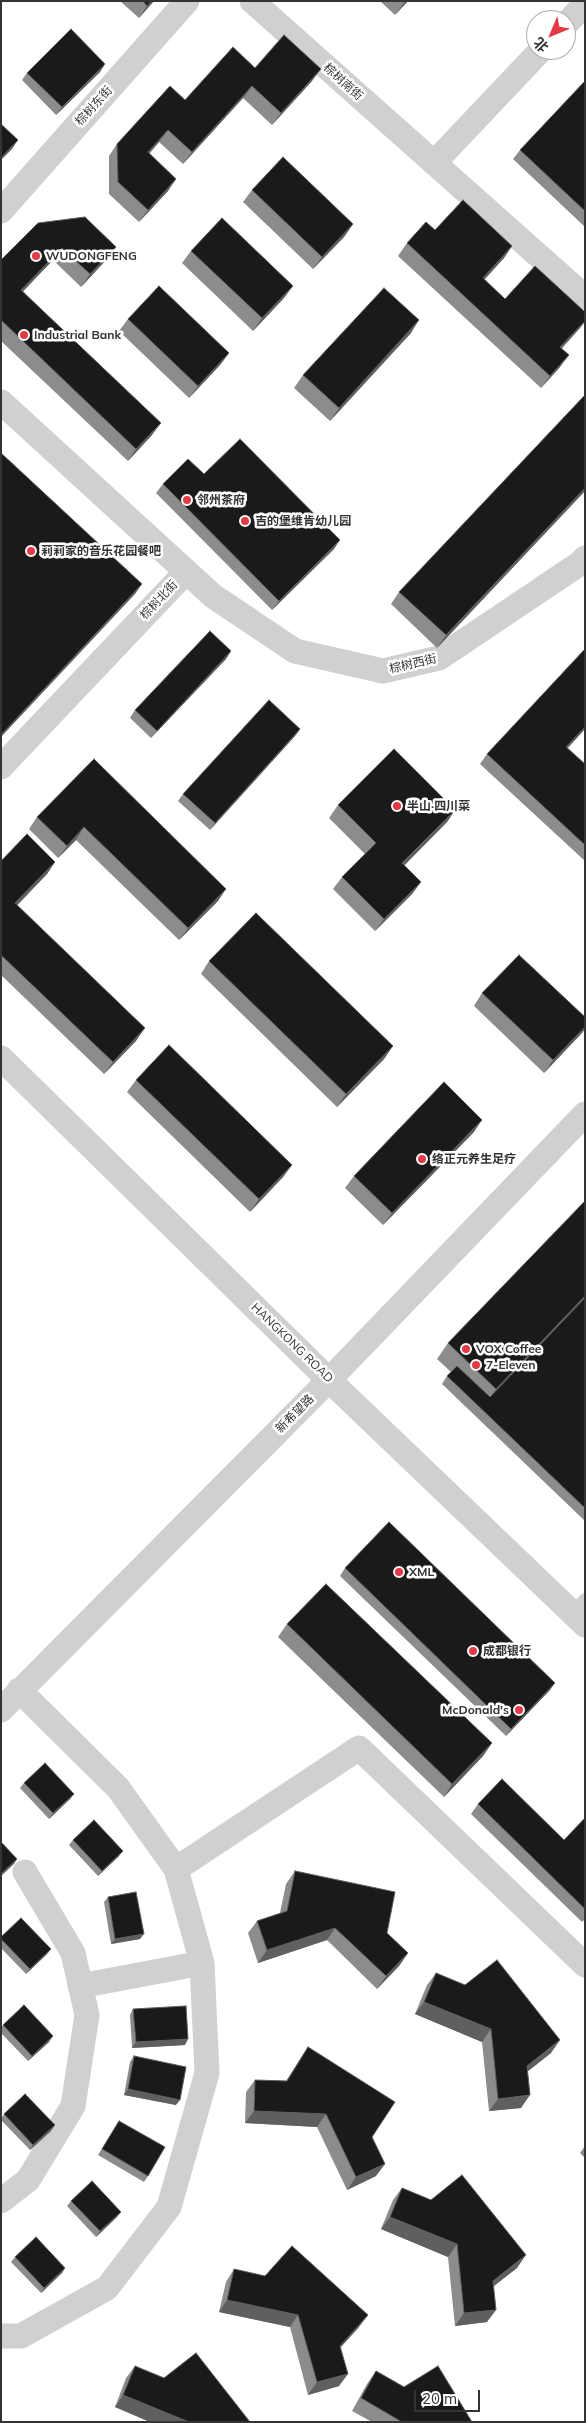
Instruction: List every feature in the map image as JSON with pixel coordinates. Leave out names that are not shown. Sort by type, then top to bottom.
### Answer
[{"type":"street","name":"棕树东街","points":[[1,211],[187,1]]},
{"type":"street","name":"棕树南街","points":[[252,1],[585,297]]},
{"type":"street","points":[[576,13],[585,4]]},
{"type":"street","points":[[434,163],[532,60]]},
{"type":"street","name":"棕树北街","points":[[1,402],[186,572],[1,767]]},
{"type":"street","name":"棕树西街","points":[[186,572],[213,596],[295,651],[383,671],[440,658],[583,563]]},
{"type":"street","name":"HANGKONG ROAD","points":[[1,1058],[329,1380],[580,1612]]},
{"type":"street","name":"新希望路","points":[[1,1710],[329,1380],[585,1114]]},
{"type":"street","points":[[1,2336],[21,2336],[107,2288],[169,2206],[207,2073],[202,1963],[176,1869],[118,1788],[19,1690]]},
{"type":"street","points":[[176,1869],[359,1748],[585,1965]]},
{"type":"street","points":[[1,2201],[28,2180],[73,2106],[87,2015],[73,1953],[25,1872]]},
{"type":"street","points":[[80,1986],[202,1963]]},
{"type":"building","points":[[143,1],[151,1],[147,6]]},
{"type":"building","points":[[71,29],[105,64],[62,107],[27,73]]},
{"type":"building","points":[[284,35],[321,69],[281,113],[252,86],[192,152],[168,130],[148,152],[176,179],[148,210],[118,182],[117,144],[170,86],[185,100],[233,47],[255,68]]},
{"type":"building","points":[[585,81],[585,211],[520,150]]},
{"type":"building","points":[[1,124],[18,140],[1,158]]},
{"type":"building","points":[[283,157],[353,224],[322,257],[252,190]]},
{"type":"building","points":[[463,200],[512,246],[483,278],[505,299],[535,266],[585,312],[585,321],[560,347],[569,355],[550,376],[407,243],[426,222],[435,230]]},
{"type":"building","points":[[85,217],[116,247],[90,274],[62,248],[21,290],[161,423],[136,449],[1,320],[1,260],[38,223]]},
{"type":"building","points":[[222,218],[293,286],[262,318],[191,251]]},
{"type":"building","points":[[159,286],[229,353],[198,386],[128,319]]},
{"type":"building","points":[[384,288],[419,320],[339,408],[303,375]]},
{"type":"building","points":[[585,395],[585,488],[446,635],[399,592]]},
{"type":"building","name":"吉的堡维肯幼儿园","points":[[240,439],[340,540],[279,601],[163,484],[188,459],[204,474]]},
{"type":"building","points":[[1,453],[142,584],[1,735]]},
{"type":"building","points":[[210,631],[231,651],[157,731],[135,710]]},
{"type":"building","points":[[585,649],[585,727],[566,747],[585,764],[585,845],[487,754]]},
{"type":"building","points":[[269,700],[300,729],[215,823],[183,794]]},
{"type":"building","points":[[394,749],[455,810],[402,863],[421,882],[384,919],[342,877],[376,843],[338,805]]},
{"type":"building","points":[[94,759],[226,889],[188,928],[84,827],[67,846],[37,817]]},
{"type":"building","points":[[27,834],[55,862],[15,903],[145,1028],[113,1062],[1,955],[1,861]]},
{"type":"building","points":[[256,913],[393,1046],[346,1094],[209,961]]},
{"type":"building","points":[[519,955],[585,1017],[585,1027],[553,1060],[482,993]]},
{"type":"building","points":[[169,1045],[292,1165],[259,1199],[136,1080]]},
{"type":"building","points":[[444,1082],[482,1120],[392,1213],[354,1176]]},
{"type":"building","points":[[585,1201],[585,1296],[496,1389],[448,1343]]},
{"type":"building","points":[[585,1298],[585,1508],[447,1376],[457,1366],[490,1397]]},
{"type":"building","points":[[389,1522],[555,1683],[511,1729],[345,1568]]},
{"type":"building","points":[[326,1584],[492,1743],[452,1784],[287,1624]]},
{"type":"building","points":[[45,1763],[74,1794],[53,1813],[24,1783]]},
{"type":"building","points":[[502,1779],[564,1840],[585,1818],[585,1909],[478,1804]]},
{"type":"building","points":[[94,1820],[123,1851],[102,1871],[73,1840]]},
{"type":"building","points":[[1,1842],[17,1859],[1,1874]]},
{"type":"building","points":[[295,1871],[395,1892],[387,1933],[408,1953],[386,1976],[335,1928],[267,1950],[257,1921],[287,1911]]},
{"type":"building","points":[[136,1892],[144,1934],[115,1939],[108,1897]]},
{"type":"building","points":[[21,1918],[51,1949],[30,1969],[1,1939]]},
{"type":"building","points":[[497,1960],[560,2040],[527,2066],[530,2095],[498,2099],[491,2029],[424,2002],[436,1973],[465,1985]]},
{"type":"building","points":[[24,2005],[53,2036],[32,2056],[3,2025]]},
{"type":"building","points":[[186,2006],[188,2039],[136,2042],[133,2009]]},
{"type":"building","points":[[308,2047],[395,2102],[372,2137],[385,2164],[356,2177],[326,2114],[254,2111],[255,2080],[287,2081]]},
{"type":"building","points":[[134,2056],[186,2067],[180,2100],[128,2089]]},
{"type":"building","points":[[25,2094],[55,2125],[33,2145],[4,2114]]},
{"type":"building","points":[[119,2121],[165,2147],[148,2176],[102,2149]]},
{"type":"building","points":[[462,2175],[526,2255],[493,2281],[496,2310],[464,2313],[457,2244],[390,2217],[402,2188],[431,2200]]},
{"type":"building","points":[[92,2181],[121,2212],[100,2231],[71,2201]]},
{"type":"building","points":[[36,2237],[65,2268],[44,2288],[15,2257]]},
{"type":"building","points":[[292,2246],[368,2315],[340,2346],[348,2374],[317,2382],[298,2315],[227,2300],[234,2269],[265,2276]]},
{"type":"building","points":[[196,2353],[250,2422],[189,2422],[123,2395],[135,2366],[164,2378]]},
{"type":"building","points":[[438,2366],[472,2422],[402,2422],[361,2398],[376,2371],[404,2387]]},
{"type":"place","name":"WUDONGFENG","points":[[36,256]]},
{"type":"place","name":"Industrial Bank","points":[[24,335]]},
{"type":"place","name":"邻州茶府","points":[[187,500]]},
{"type":"place","name":"吉的堡维肯幼儿园","points":[[245,521]]},
{"type":"place","name":"莉莉家的音乐花园餐吧","points":[[31,551]]},
{"type":"place","name":"半山·四川菜","points":[[397,806]]},
{"type":"place","name":"络正元养生足疗","points":[[422,1159]]},
{"type":"place","name":"VOX Coffee","points":[[466,1349]]},
{"type":"place","name":"7-Eleven","points":[[476,1365]]},
{"type":"place","name":"XML","points":[[399,1572]]},
{"type":"place","name":"成都银行","points":[[473,1651]]},
{"type":"place","name":"McDonald's","points":[[519,1710]]}]
